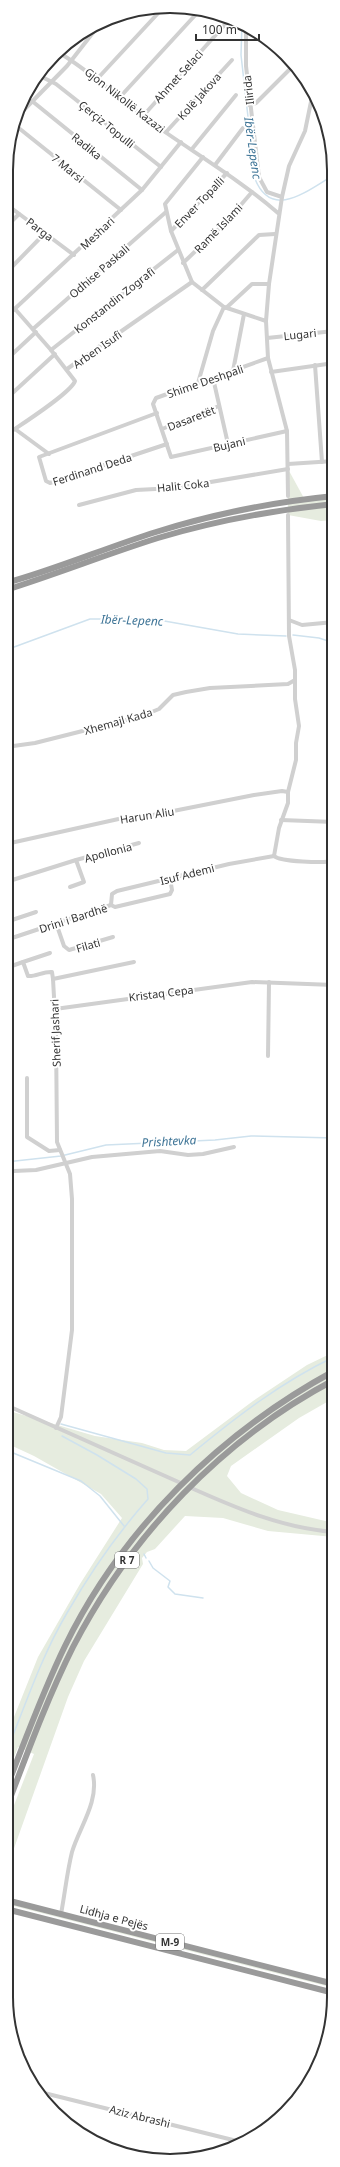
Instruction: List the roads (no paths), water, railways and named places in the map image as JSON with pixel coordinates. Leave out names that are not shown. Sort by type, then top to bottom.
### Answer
[{"type":"highway","points":[[13,581],[128,541],[191,522],[265,506],[327,497]]},
{"type":"highway","points":[[13,588],[130,548],[192,529],[266,513],[327,505]]},
{"type":"highway","name":"R 7","points":[[13,1772],[65,1646],[105,1578],[134,1538],[186,1480],[232,1439],[281,1403],[327,1375]]},
{"type":"highway","name":"R 7","points":[[13,1791],[53,1690],[73,1648],[108,1588],[139,1544],[192,1484],[237,1444],[280,1412],[327,1384]]},
{"type":"highway","name":"Lidhja e Pejës","points":[[13,1902],[327,1982]]},
{"type":"highway","name":"Lidhja e Pejës","points":[[13,1911],[327,1991]]},
{"type":"street","points":[[98,78],[158,13]]},
{"type":"street","points":[[120,97],[195,15]]},
{"type":"street","name":"Ahmet Selaci","points":[[143,116],[226,23]]},
{"type":"street","name":"Ilirida","points":[[246,33],[246,66],[249,105],[256,161],[261,184],[271,194],[282,197]]},
{"type":"street","points":[[27,105],[52,82],[72,60],[90,35]]},
{"type":"street","name":"Gjon Nikollë Kazazi","points":[[63,55],[98,78],[143,116],[227,173],[278,213]]},
{"type":"street","name":"Kolë Jakova","points":[[166,132],[232,60]]},
{"type":"street","points":[[249,105],[256,103],[290,69]]},
{"type":"street","name":"Çerçiz Topulli","points":[[43,77],[52,82],[161,167]]},
{"type":"street","points":[[192,149],[236,95]]},
{"type":"street","name":"Radika","points":[[32,101],[142,190]]},
{"type":"street","points":[[288,496],[287,431],[268,358],[266,322],[278,213],[289,166],[305,131],[312,102]]},
{"type":"street","name":"7 Marsi","points":[[19,127],[121,210]]},
{"type":"street","points":[[215,165],[243,128]]},
{"type":"street","name":"Meshari","points":[[13,311],[142,190],[181,142]]},
{"type":"street","points":[[203,157],[165,204],[171,232],[192,282],[225,307],[266,322]]},
{"type":"street","name":"Enver Topalli","points":[[171,232],[227,173]]},
{"type":"street","name":"Ramë Islami","points":[[183,263],[227,221],[252,192]]},
{"type":"street","name":"Parga","points":[[13,209],[74,254]]},
{"type":"street","name":"Odhise Paskali","points":[[13,353],[35,331],[166,212]]},
{"type":"street","points":[[13,220],[19,214]]},
{"type":"street","points":[[13,266],[44,233]]},
{"type":"street","points":[[202,290],[259,235],[275,234]]},
{"type":"street","name":"Konstandin Zografi","points":[[51,350],[178,250]]},
{"type":"street","name":"Arben Isufi","points":[[16,309],[67,370],[192,282]]},
{"type":"street","points":[[198,383],[212,331],[225,307],[252,284],[269,284]]},
{"type":"street","points":[[233,371],[244,314]]},
{"type":"street","name":"Lugari","points":[[267,338],[327,331]]},
{"type":"street","points":[[13,393],[55,354]]},
{"type":"street","name":"Shime Deshpali","points":[[172,457],[153,402],[156,398],[268,358]]},
{"type":"street","points":[[271,372],[327,364]]},
{"type":"street","points":[[315,365],[322,462]]},
{"type":"street","points":[[67,370],[75,381],[74,385],[15,428],[49,454],[157,413]]},
{"type":"street","points":[[213,378],[228,444]]},
{"type":"street","name":"Dasaretët","points":[[162,429],[219,406]]},
{"type":"street","name":"Bujani","points":[[172,457],[287,431]]},
{"type":"street","name":"Ferdinand Deda","points":[[49,454],[39,457],[46,481],[48,483],[167,444]]},
{"type":"street","points":[[288,464],[327,462]]},
{"type":"street","name":"Halit Coka","points":[[79,505],[136,490],[175,488],[288,469]]},
{"type":"street","points":[[288,514],[289,642],[295,670],[295,699],[299,726],[296,743],[296,760],[288,792],[288,803],[282,820],[274,856],[284,860],[327,862]]},
{"type":"street","points":[[289,620],[302,625],[327,623]]},
{"type":"street","name":"Xhemajl Kada","points":[[13,746],[88,730],[148,714],[159,709],[170,697],[177,694],[210,688],[288,684],[295,679]]},
{"type":"street","name":"Harun Aliu","points":[[13,842],[124,818],[153,815],[254,795],[282,791],[288,792]]},
{"type":"street","points":[[282,820],[327,822]]},
{"type":"street","name":"Apollonia","points":[[13,880],[76,860],[139,843]]},
{"type":"street","name":"Isuf Ademi","points":[[111,905],[114,892],[256,858],[274,856]]},
{"type":"street","name":"Apollonia","points":[[70,887],[84,882],[76,860]]},
{"type":"street","name":"Drini i Bardhë","points":[[13,937],[111,905],[115,907],[170,894],[172,890],[170,878]]},
{"type":"street","points":[[13,920],[36,912]]},
{"type":"street","name":"Filati","points":[[56,922],[64,946],[69,950],[113,937]]},
{"type":"street","points":[[13,965],[50,953]]},
{"type":"street","points":[[22,962],[28,976],[32,976],[43,971],[52,972],[53,980],[134,962]]},
{"type":"street","name":"Sherif Jashari","points":[[53,980],[57,1142],[67,1164],[72,1187],[72,1330],[61,1417],[56,1428]]},
{"type":"street","name":"Kristaq Cepa","points":[[54,1009],[252,982],[327,985]]},
{"type":"street","points":[[268,1056],[269,982]]},
{"type":"street","points":[[27,1078],[27,1137],[49,1151],[61,1152]]},
{"type":"street","points":[[13,1171],[36,1170],[67,1164],[78,1159],[92,1157],[160,1151],[188,1155],[203,1154],[234,1148]]},
{"type":"street","points":[[13,1408],[172,1480],[268,1520],[292,1526],[327,1531]]},
{"type":"street","points":[[61,1914],[73,1851],[91,1804],[94,1785],[93,1775]]},
{"type":"street","name":"Aziz Abrashi","points":[[45,2093],[234,2140]]},
{"type":"waterway","name":"Ibër-Lepenc","points":[[242,31],[241,55],[255,179],[262,192],[271,198],[281,200],[302,194],[327,179]]},
{"type":"waterway","name":"Ibër-Lepenc","points":[[13,647],[90,619],[153,619],[238,634],[286,636]]},
{"type":"waterway","name":"Ibër-Lepenc","points":[[293,635],[319,638],[327,641]]},
{"type":"waterway","name":"Prishtevka","points":[[13,1161],[61,1156],[106,1145],[215,1140],[251,1136],[327,1138]]},
{"type":"waterway","points":[[61,1424],[166,1453],[190,1455],[241,1414],[277,1389],[327,1360]]},
{"type":"waterway","points":[[13,1735],[41,1664],[67,1613],[104,1554],[148,1499],[147,1489],[136,1479],[62,1436]]},
{"type":"waterway","points":[[13,1453],[81,1481],[100,1496],[124,1526]]},
{"type":"waterway","points":[[144,1554],[146,1558]]},
{"type":"waterway","points":[[149,1561],[153,1568],[170,1581],[168,1587],[175,1594],[203,1598]]}]
